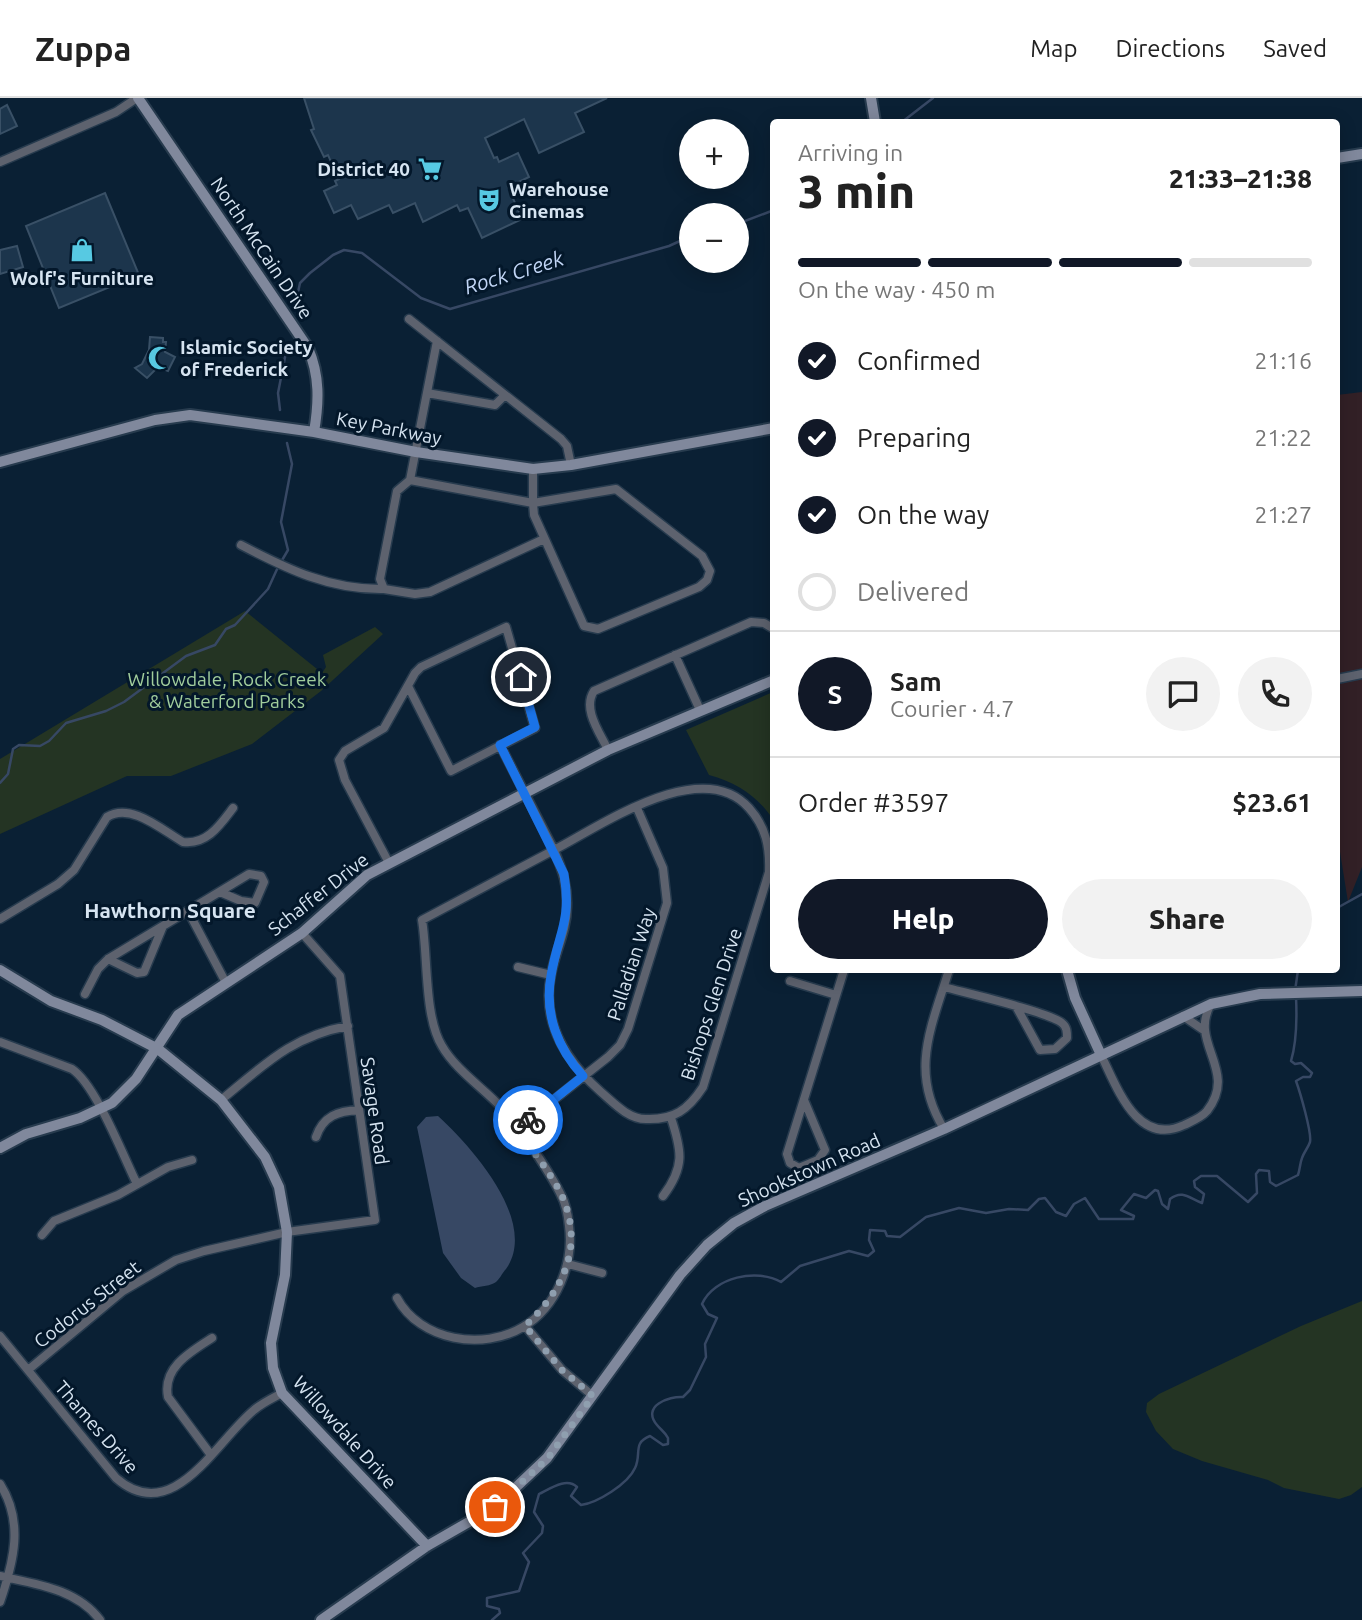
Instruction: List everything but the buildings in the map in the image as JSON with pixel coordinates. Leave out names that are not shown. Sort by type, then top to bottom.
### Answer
[{"type":"street","points":[[0,162],[116,112],[137,98]]},
{"type":"street","name":"North McCain Drive","points":[[137,98],[308,348],[317,381],[318,402],[314,432]]},
{"type":"street","points":[[871,98],[874,119]]},
{"type":"street","points":[[1340,158],[1362,154]]},
{"type":"street","points":[[409,319],[561,439],[567,446],[571,465]]},
{"type":"street","points":[[384,589],[380,579],[397,491],[410,480],[437,341]]},
{"type":"street","points":[[427,393],[495,405],[504,396]]},
{"type":"street","name":"Key Parkway","points":[[0,462],[155,420],[190,415],[314,432],[416,452],[533,470],[770,429]]},
{"type":"street","points":[[410,480],[533,503],[616,489],[702,556],[710,571],[707,580],[699,587],[598,629],[583,626],[534,515],[533,503],[533,470]]},
{"type":"street","points":[[241,545],[311,578],[367,589],[415,594],[430,592],[544,539]]},
{"type":"street","points":[[608,750],[590,711],[590,697],[594,691],[751,622],[770,627]]},
{"type":"street","points":[[389,863],[345,780],[339,760],[345,751],[384,728],[408,686],[421,667],[506,627],[535,727],[451,771],[408,686]]},
{"type":"street","points":[[675,655],[700,710]]},
{"type":"street","points":[[1340,678],[1362,674]]},
{"type":"street","name":"Schaffer Drive","points":[[0,1148],[26,1134],[80,1118],[112,1103],[136,1079],[178,1015],[225,981],[302,933],[348,890],[389,863],[608,750],[770,682]]},
{"type":"street","points":[[500,745],[564,874],[566,926],[551,975],[549,1002],[552,1023],[570,1062],[621,1110],[640,1119],[671,1118],[678,1138],[680,1166],[675,1181],[663,1196]]},
{"type":"street","name":"Bishops Glen Drive","points":[[517,1129],[505,1110],[441,1046],[435,1027],[422,920],[637,808],[690,788],[718,790],[743,802],[761,824],[770,854],[769,872],[703,1087],[693,1102],[671,1118]]},
{"type":"street","points":[[0,919],[58,884],[74,870],[107,817],[116,812],[132,813],[183,842],[193,843],[212,834],[233,808]]},
{"type":"street","name":"Palladian Way","points":[[517,1129],[620,1045],[628,1029],[667,903],[663,868],[637,808]]},
{"type":"street","points":[[85,993],[98,969],[108,959],[249,874],[263,878],[255,903],[241,901],[220,892]]},
{"type":"street","points":[[188,911],[225,981]]},
{"type":"street","points":[[108,959],[137,973],[144,972],[163,926]]},
{"type":"street","name":"Savage Road","points":[[287,1232],[374,1220],[340,976],[302,933]]},
{"type":"street","points":[[518,967],[551,975]]},
{"type":"street","name":"Willowdale Drive","points":[[0,970],[51,1001],[102,1020],[158,1049],[221,1100],[265,1157],[279,1187],[287,1232],[285,1275],[271,1343],[273,1368],[282,1393],[427,1546]]},
{"type":"street","points":[[804,1100],[825,1150],[818,1160],[799,1168],[790,1163],[787,1154],[843,973]]},
{"type":"street","points":[[944,1129],[933,1112],[925,1081],[924,1059],[926,1043],[948,973]]},
{"type":"street","points":[[1068,973],[1075,998],[1101,1055],[1132,1113],[1156,1129],[1177,1128],[1205,1114],[1213,1101],[1218,1084],[1216,1068],[1202,1029],[1205,1014],[1211,1004]]},
{"type":"street","points":[[790,981],[836,995]]},
{"type":"street","points":[[944,987],[1017,1008],[1059,1021],[1067,1029],[1067,1038],[1055,1049],[1040,1050],[1033,1042],[1017,1008]]},
{"type":"street","name":"Shookstown Road","points":[[321,1620],[427,1546],[495,1507],[525,1482],[548,1458],[680,1275],[707,1245],[734,1223],[765,1206],[944,1129],[1211,1004],[1260,994],[1362,991]]},
{"type":"street","points":[[1183,1016],[1202,1029]]},
{"type":"street","points":[[221,1100],[279,1053],[299,1041],[320,1031],[348,1026]]},
{"type":"street","points":[[0,1042],[72,1069],[86,1083],[137,1184]]},
{"type":"street","points":[[316,1137],[324,1121],[334,1114],[359,1110]]},
{"type":"street","points":[[397,1298],[410,1317],[450,1339],[484,1339],[506,1335],[525,1326],[545,1307],[557,1290],[568,1264],[569,1224],[561,1194],[517,1129]]},
{"type":"street","points":[[43,1235],[54,1221],[168,1167],[192,1160]]},
{"type":"street","name":"Codorus Street","points":[[28,1370],[123,1291],[150,1273],[176,1260],[204,1251],[287,1232]]},
{"type":"street","points":[[568,1264],[602,1273]]},
{"type":"street","points":[[525,1326],[562,1370],[593,1396]]},
{"type":"street","name":"Thames Drive","points":[[0,1336],[116,1478],[134,1490],[145,1493],[172,1489],[193,1475],[254,1409],[282,1393]]},
{"type":"street","points":[[211,1455],[168,1397],[165,1386],[169,1373],[179,1362],[212,1338]]},
{"type":"street","points":[[0,1484],[10,1500],[17,1532],[0,1602]]},
{"type":"street","points":[[4,1577],[71,1594],[84,1602],[100,1620]]},
{"type":"shaded area","points":[[1362,392],[1362,867],[1348,902],[1340,852],[1340,395]]},
{"type":"green space","name":"Willowdale, Rock Creek & Waterford Parks","points":[[245,611],[322,673],[326,667],[323,655],[375,627],[383,634],[321,691],[252,744],[171,776],[127,776],[0,834],[0,759]]},
{"type":"green space","points":[[770,693],[770,815],[745,791],[709,775],[686,730]]},
{"type":"green space","points":[[1362,1301],[1362,1487],[1351,1495],[1339,1499],[1284,1488],[1268,1480],[1202,1461],[1173,1449],[1156,1431],[1146,1412],[1147,1403],[1159,1394],[1301,1326]]},
{"type":"water","points":[[438,1116],[468,1146],[497,1186],[508,1208],[514,1230],[514,1250],[506,1269],[497,1281],[491,1284],[475,1288],[461,1278],[443,1253],[417,1127],[426,1117]]},
{"type":"waterway","name":"Rock Creek","points":[[906,119],[933,98]]},
{"type":"waterway","name":"Rock Creek","points":[[749,219],[770,212]]},
{"type":"waterway","name":"Rock Creek","points":[[297,297],[300,283],[333,255],[344,250],[362,253],[421,298],[450,309],[679,241]]},
{"type":"waterway","name":"Rock Creek","points":[[280,410],[278,393],[286,352]]},
{"type":"waterway","name":"Rock Creek","points":[[281,562],[288,550],[281,522],[292,464],[287,443]]},
{"type":"waterway","name":"Rock Creek","points":[[0,783],[8,774],[13,749],[19,745],[40,746],[49,741],[66,723],[106,711],[124,702],[186,656],[215,645],[226,629],[235,625],[268,589],[278,567]]},
{"type":"waterway","points":[[1340,906],[1362,894]]},
{"type":"waterway","points":[[1295,991],[1298,973]]},
{"type":"waterway","points":[[492,1620],[500,1613],[499,1609],[487,1606],[487,1598],[519,1591],[529,1562],[523,1553],[542,1533],[543,1526],[534,1512],[539,1494],[559,1484],[569,1483],[577,1487],[571,1496],[581,1505],[595,1501],[611,1492],[631,1474],[637,1463],[639,1446],[644,1439],[650,1436],[663,1445],[668,1444],[668,1438],[657,1425],[652,1412],[664,1400],[683,1397],[690,1390],[706,1357],[705,1344],[717,1318],[708,1314],[702,1304],[716,1287],[726,1281],[760,1276],[781,1282],[800,1266],[849,1251],[868,1256],[874,1251],[869,1240],[870,1230],[885,1231],[887,1236],[900,1237],[926,1217],[959,1208],[986,1213],[1009,1209],[1028,1210],[1039,1199],[1045,1198],[1056,1212],[1066,1216],[1074,1204],[1085,1198],[1099,1219],[1133,1219],[1134,1216],[1121,1210],[1134,1194],[1146,1198],[1155,1190],[1158,1191],[1162,1204],[1168,1209],[1170,1199],[1179,1195],[1202,1203],[1204,1194],[1195,1187],[1194,1181],[1201,1176],[1217,1176],[1248,1202],[1257,1193],[1256,1174],[1259,1170],[1269,1171],[1270,1182],[1276,1186],[1298,1175],[1310,1137],[1296,1081],[1310,1077],[1312,1073],[1301,1063],[1295,1064],[1291,1061],[1296,1029],[1296,997]]},
{"type":"way so far","points":[[495,1507],[548,1458],[593,1396],[562,1370],[525,1326],[545,1307],[557,1290],[568,1264],[570,1240],[561,1194],[517,1129],[528,1120]]},
{"type":"place","name":"District 40","points":[[430,169]]},
{"type":"place","name":"Warehouse Cinemas","points":[[489,200]]},
{"type":"place","name":"Wolf's Furniture","points":[[82,250]]},
{"type":"place","name":"Islamic Society of Frederick","points":[[160,358]]},
{"type":"district","name":"Hawthorn Square","points":[[170,911]]},
{"type":"route","points":[[521,677],[535,727],[500,745],[564,874],[567,892],[566,926],[551,975],[549,1002],[552,1023],[560,1044],[570,1062],[583,1076],[528,1120]]}]
